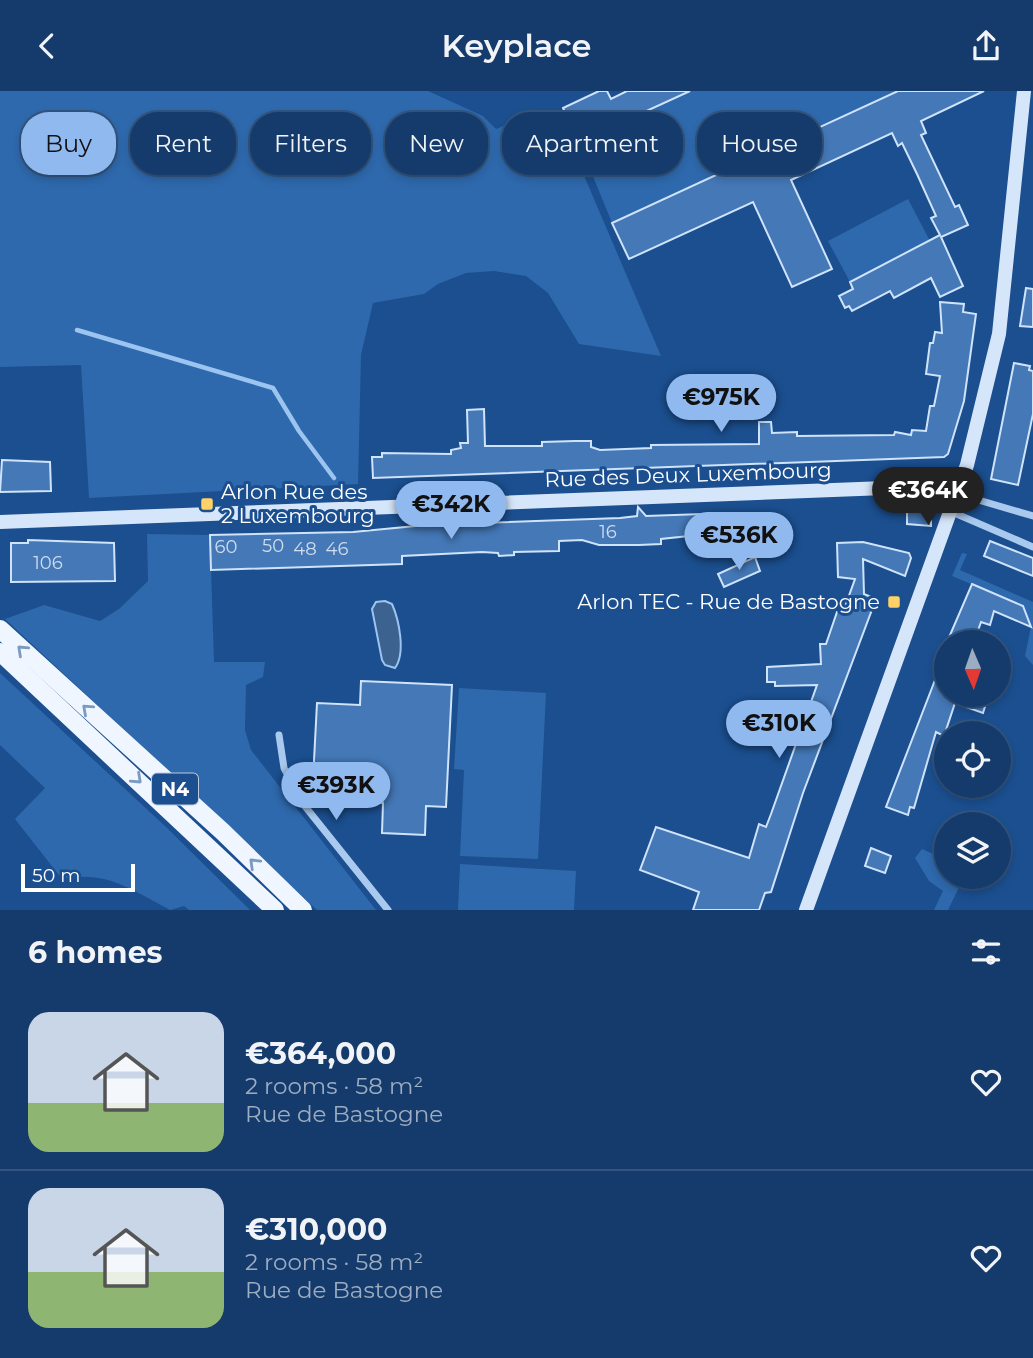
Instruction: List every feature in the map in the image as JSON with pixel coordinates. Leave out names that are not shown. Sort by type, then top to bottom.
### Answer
[{"type":"main road","name":"N4","points":[[0,629],[39,676],[275,910]]},
{"type":"main road","name":"N4","points":[[0,652],[39,676],[303,910]]},
{"type":"street","points":[[808,909],[958,494],[999,334],[1024,91]]},
{"type":"street","name":"Rue des Deux Luxembourg","points":[[0,522],[911,488],[934,488],[958,494]]},
{"type":"street","points":[[958,494],[1033,516]]},
{"type":"street","points":[[952,512],[1033,547]]},
{"type":"street","points":[[279,735],[284,768],[300,800],[388,910]]},
{"type":"shaded area","points":[[0,91],[428,91],[474,112],[385,112],[385,175],[488,175],[488,121],[496,129],[502,127],[502,175],[584,175],[661,356],[579,344],[548,293],[526,276],[494,271],[466,273],[438,284],[424,294],[373,303],[361,355],[358,484],[89,498],[81,365],[0,367]]},
{"type":"shaded area","points":[[690,91],[898,91],[822,126],[822,112],[697,112],[697,175],[716,175],[612,223],[592,175],[683,175],[683,112],[644,112]]},
{"type":"shaded area","points":[[908,199],[930,241],[850,282],[828,241]]},
{"type":"shaded area","points":[[147,534],[210,535],[214,662],[265,662],[263,677],[246,685],[245,730],[251,750],[376,910],[317,910],[5,619],[44,605],[100,621],[119,609],[148,581]]},
{"type":"shaded area","points":[[962,553],[967,554],[960,570],[1033,602],[1033,665],[1025,656],[1031,627],[1023,606],[952,576]]},
{"type":"shaded area","points":[[385,601],[392,604],[399,627],[401,645],[395,668],[385,665],[382,660],[372,609],[376,602]]},
{"type":"shaded area","points":[[0,673],[165,826],[250,910],[189,910],[184,906],[170,910],[131,889],[106,880],[93,877],[62,879],[15,819],[45,788],[0,745]]},
{"type":"shaded area","points":[[459,688],[546,693],[538,859],[460,856],[464,770],[454,769]]},
{"type":"shaded area","points":[[922,849],[934,854],[934,885],[929,881],[915,858]]},
{"type":"shaded area","points":[[460,864],[576,871],[574,910],[458,910]]},
{"type":"shaded area","points":[[940,889],[958,889],[948,910],[934,910],[943,891]]},
{"type":"building","points":[[599,91],[607,91],[611,99],[627,91],[690,91],[644,112],[565,112],[563,108]]},
{"type":"building","points":[[898,91],[984,91],[921,121],[926,133],[921,135],[955,207],[959,205],[968,225],[941,237],[963,286],[940,297],[931,278],[894,298],[890,291],[852,311],[849,306],[845,308],[839,296],[853,289],[850,282],[940,235],[931,218],[936,216],[917,174],[902,143],[898,146],[892,133],[822,166],[822,126]]},
{"type":"building","points":[[716,175],[802,175],[791,180],[832,269],[792,287],[753,202],[629,259],[612,223]]},
{"type":"building","points":[[1026,288],[1033,289],[1033,327],[1020,326]]},
{"type":"building","points":[[940,302],[964,304],[963,312],[976,314],[964,401],[948,454],[944,457],[373,478],[372,457],[382,457],[382,453],[451,454],[451,450],[461,448],[460,443],[468,443],[467,410],[484,409],[485,446],[542,446],[542,442],[591,441],[591,447],[600,450],[651,448],[651,445],[759,444],[759,422],[771,422],[772,433],[797,432],[797,436],[894,435],[895,432],[911,435],[912,430],[926,431],[930,406],[934,406],[940,376],[926,374],[930,343],[933,343],[935,332],[942,333]]},
{"type":"building","points":[[1014,363],[1030,366],[1029,370],[1033,371],[1033,414],[1018,485],[991,479]]},
{"type":"building","points":[[2,460],[50,462],[51,491],[0,492]]},
{"type":"building","points":[[638,507],[646,516],[731,513],[731,535],[661,539],[661,544],[639,545],[599,545],[582,540],[559,541],[559,551],[514,552],[514,555],[499,556],[498,553],[482,552],[402,556],[402,564],[211,570],[210,535],[353,532],[426,525],[620,518],[637,516]]},
{"type":"building","points":[[907,508],[931,511],[931,526],[907,524]]},
{"type":"building","points":[[28,540],[114,543],[115,581],[11,582],[11,543],[28,543]]},
{"type":"building","points":[[990,541],[1033,558],[1033,576],[984,556]]},
{"type":"building","points":[[863,542],[909,553],[911,558],[905,576],[863,559],[864,594],[876,599],[803,793],[771,892],[765,893],[759,910],[693,910],[699,892],[640,870],[656,827],[749,858],[759,824],[766,827],[817,685],[775,686],[775,682],[767,682],[767,667],[821,664],[820,644],[826,644],[837,612],[843,612],[855,579],[838,577],[837,543]]},
{"type":"building","points":[[755,557],[760,571],[724,587],[718,574]]},
{"type":"building","points":[[972,584],[1023,606],[1031,627],[994,611],[990,625],[981,622],[978,630],[952,630]]},
{"type":"building","points":[[361,681],[452,685],[446,807],[426,806],[425,835],[382,833],[383,803],[312,799],[317,703],[360,705]]},
{"type":"building","points":[[934,683],[934,707],[954,707],[949,721],[934,721],[934,739],[914,808],[910,807],[908,815],[886,807]]},
{"type":"building","points":[[966,707],[985,707],[983,713]]},
{"type":"building","points":[[871,848],[891,856],[885,873],[865,866]]},
{"type":"waterway","points":[[77,330],[273,388],[299,431],[334,478]]},
{"type":"place","name":"Arlon Rue des 2 Luxembourg","points":[[207,504]]},
{"type":"place","name":"Arlon TEC - Rue de Bastogne","points":[[894,602]]}]
